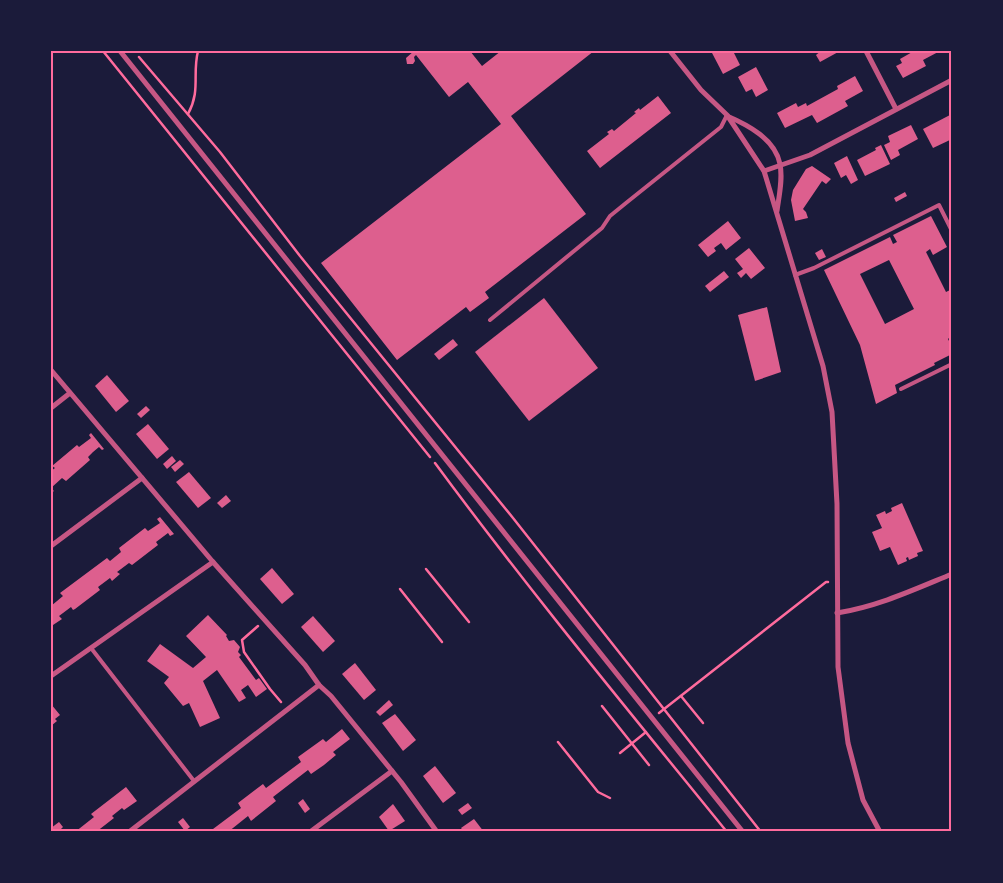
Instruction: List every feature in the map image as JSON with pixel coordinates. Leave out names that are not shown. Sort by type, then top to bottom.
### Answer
[{"type":"street","points":[[120,51],[743,832]]},
{"type":"street","points":[[670,51],[701,90],[727,115],[764,171],[769,193],[823,366],[832,412],[837,504],[838,667],[848,743],[863,800],[880,832]]},
{"type":"street","points":[[866,51],[896,109]]},
{"type":"street","points":[[764,171],[810,155],[952,80]]},
{"type":"street","points":[[727,115],[744,123],[760,134],[771,146],[780,164],[780,188],[776,211]]},
{"type":"street","points":[[51,370],[213,562],[305,665],[319,685],[392,771],[437,832]]},
{"type":"street","points":[[51,408],[70,393]]},
{"type":"street","points":[[51,546],[142,478]]},
{"type":"street","points":[[51,676],[213,562]]},
{"type":"street","points":[[837,613],[865,608],[952,574]]},
{"type":"street","points":[[128,832],[319,685]]},
{"type":"street","points":[[310,832],[392,771]]},
{"type":"lane","points":[[490,320],[602,228],[610,216],[626,202],[721,127],[727,115]]},
{"type":"lane","points":[[795,275],[814,268],[939,205],[952,231]]},
{"type":"lane","points":[[901,389],[952,364]]},
{"type":"lane","points":[[91,648],[194,781]]},
{"type":"path","points":[[103,51],[435,464],[481,526],[727,832]]},
{"type":"path","points":[[134,51],[220,152],[300,256],[761,832]]},
{"type":"path","points":[[188,114],[196,95],[198,51]]},
{"type":"path","points":[[426,569],[469,622]]},
{"type":"path","points":[[652,718],[826,582],[837,580]]},
{"type":"path","points":[[400,589],[442,642]]},
{"type":"path","points":[[265,620],[242,640],[244,652],[270,689],[287,709]]},
{"type":"path","points":[[681,696],[702,723]]},
{"type":"path","points":[[602,706],[649,766]]},
{"type":"path","points":[[620,753],[646,732]]},
{"type":"path","points":[[558,742],[598,792],[610,798]]},
{"type":"building","points":[[414,51],[470,51],[482,66],[501,51],[594,51],[511,116],[586,214],[485,292],[489,298],[470,312],[466,307],[397,360],[321,263],[501,124],[468,82],[449,97],[416,55],[413,64],[407,64],[406,58]]},
{"type":"building","points":[[711,51],[733,51],[740,65],[723,74]]},
{"type":"building","points":[[821,51],[840,51],[820,62],[816,55]]},
{"type":"building","points":[[914,51],[940,51],[923,60],[926,66],[903,78],[896,66],[902,63],[900,59]]},
{"type":"building","points":[[756,67],[768,90],[756,97],[752,89],[746,92],[738,77]]},
{"type":"building","points":[[855,76],[863,91],[845,101],[848,106],[817,123],[812,115],[785,128],[777,113],[796,103],[798,107],[806,103],[807,106],[838,89],[837,86]]},
{"type":"building","points":[[658,96],[671,113],[600,168],[587,151],[609,134],[607,132],[612,129],[614,131],[636,113],[634,112],[639,108],[640,110]]},
{"type":"building","points":[[950,115],[952,118],[952,139],[933,148],[923,129]]},
{"type":"building","points":[[911,125],[918,139],[898,150],[900,155],[891,160],[884,145],[890,142],[888,136]]},
{"type":"building","points":[[881,145],[890,164],[865,176],[857,160],[876,150],[875,148]]},
{"type":"building","points":[[847,156],[858,180],[851,184],[846,175],[841,178],[834,163]]},
{"type":"building","points":[[812,166],[831,179],[826,184],[822,181],[803,209],[808,218],[795,221],[791,200],[793,190],[806,169]]},
{"type":"building","points":[[905,192],[907,196],[896,202],[894,198]]},
{"type":"building","points":[[931,216],[947,247],[933,255],[930,249],[926,252],[946,292],[952,289],[952,344],[948,339],[952,347],[952,354],[934,363],[935,365],[895,385],[897,393],[876,404],[860,345],[824,270],[890,237],[893,244],[897,242],[893,235]],"holes":[[[889,260],[914,309],[885,324],[860,274]]]},
{"type":"building","points":[[728,221],[741,238],[726,250],[721,243],[714,248],[716,251],[708,257],[698,245]]},
{"type":"building","points":[[749,248],[765,268],[751,279],[746,273],[741,278],[737,273],[743,269],[735,259]]},
{"type":"building","points":[[822,249],[826,257],[819,260],[815,253]]},
{"type":"building","points":[[724,271],[729,277],[710,292],[705,286]]},
{"type":"building","points":[[544,298],[598,368],[529,421],[475,352]]},
{"type":"building","points":[[767,307],[781,372],[755,381],[738,315]]},
{"type":"building","points":[[453,339],[458,345],[439,360],[434,354]]},
{"type":"building","points":[[107,375],[129,401],[116,412],[95,386]]},
{"type":"building","points":[[146,406],[150,410],[141,418],[137,414]]},
{"type":"building","points":[[148,424],[169,449],[157,459],[136,434]]},
{"type":"building","points":[[91,433],[104,449],[102,450],[99,447],[88,457],[90,460],[66,481],[62,478],[51,488],[51,471],[55,468],[52,466],[77,445],[79,447],[91,438],[89,435]]},
{"type":"building","points":[[172,456],[176,461],[167,469],[163,464]]},
{"type":"building","points":[[180,460],[184,464],[175,472],[171,467]]},
{"type":"building","points":[[189,472],[211,498],[198,508],[176,482]]},
{"type":"building","points":[[226,495],[231,501],[222,508],[217,503]]},
{"type":"building","points":[[902,503],[923,551],[917,553],[918,556],[909,560],[908,557],[906,558],[907,561],[898,565],[890,547],[880,551],[872,532],[882,528],[876,515],[885,511],[886,514],[892,511],[891,508]]},
{"type":"building","points":[[160,517],[174,534],[170,536],[168,533],[156,542],[158,545],[132,565],[129,563],[117,572],[120,574],[112,581],[110,578],[98,587],[100,590],[75,609],[73,610],[71,607],[59,616],[62,619],[53,625],[51,622],[51,606],[63,596],[60,593],[107,558],[110,561],[121,552],[119,548],[145,528],[148,531],[160,523],[157,519]]},
{"type":"building","points":[[272,568],[294,594],[282,604],[260,579]]},
{"type":"building","points":[[208,615],[227,635],[229,641],[234,640],[240,647],[238,652],[241,655],[239,657],[256,680],[259,678],[267,689],[256,697],[248,685],[241,690],[246,698],[239,702],[217,670],[203,681],[220,718],[200,727],[189,703],[183,706],[164,683],[169,677],[147,661],[160,644],[193,668],[206,657],[186,636]]},
{"type":"building","points":[[313,616],[335,641],[323,652],[301,627]]},
{"type":"building","points":[[355,663],[376,690],[364,700],[342,674]]},
{"type":"building","points":[[389,700],[393,705],[380,716],[376,712]]},
{"type":"building","points":[[51,704],[60,715],[51,726]]},
{"type":"building","points":[[395,714],[416,740],[403,751],[382,723]]},
{"type":"building","points":[[342,729],[350,739],[333,752],[336,755],[324,765],[311,774],[308,770],[273,797],[276,801],[251,821],[248,816],[228,832],[209,832],[241,808],[238,803],[263,784],[266,788],[301,762],[298,757],[323,739],[326,742]]},
{"type":"building","points":[[435,766],[456,793],[443,803],[423,776]]},
{"type":"building","points":[[126,787],[137,801],[124,810],[122,808],[112,816],[114,818],[96,832],[75,832],[94,817],[91,814]]},
{"type":"building","points":[[303,799],[310,809],[305,813],[298,803]]},
{"type":"building","points":[[468,803],[472,808],[462,815],[458,810]]},
{"type":"building","points":[[393,804],[405,821],[389,831],[379,817]]},
{"type":"building","points":[[183,818],[190,827],[185,831],[178,822]]},
{"type":"building","points":[[474,819],[484,832],[464,832],[461,828]]},
{"type":"building","points":[[59,822],[63,827],[58,832],[51,832],[51,828]]}]
